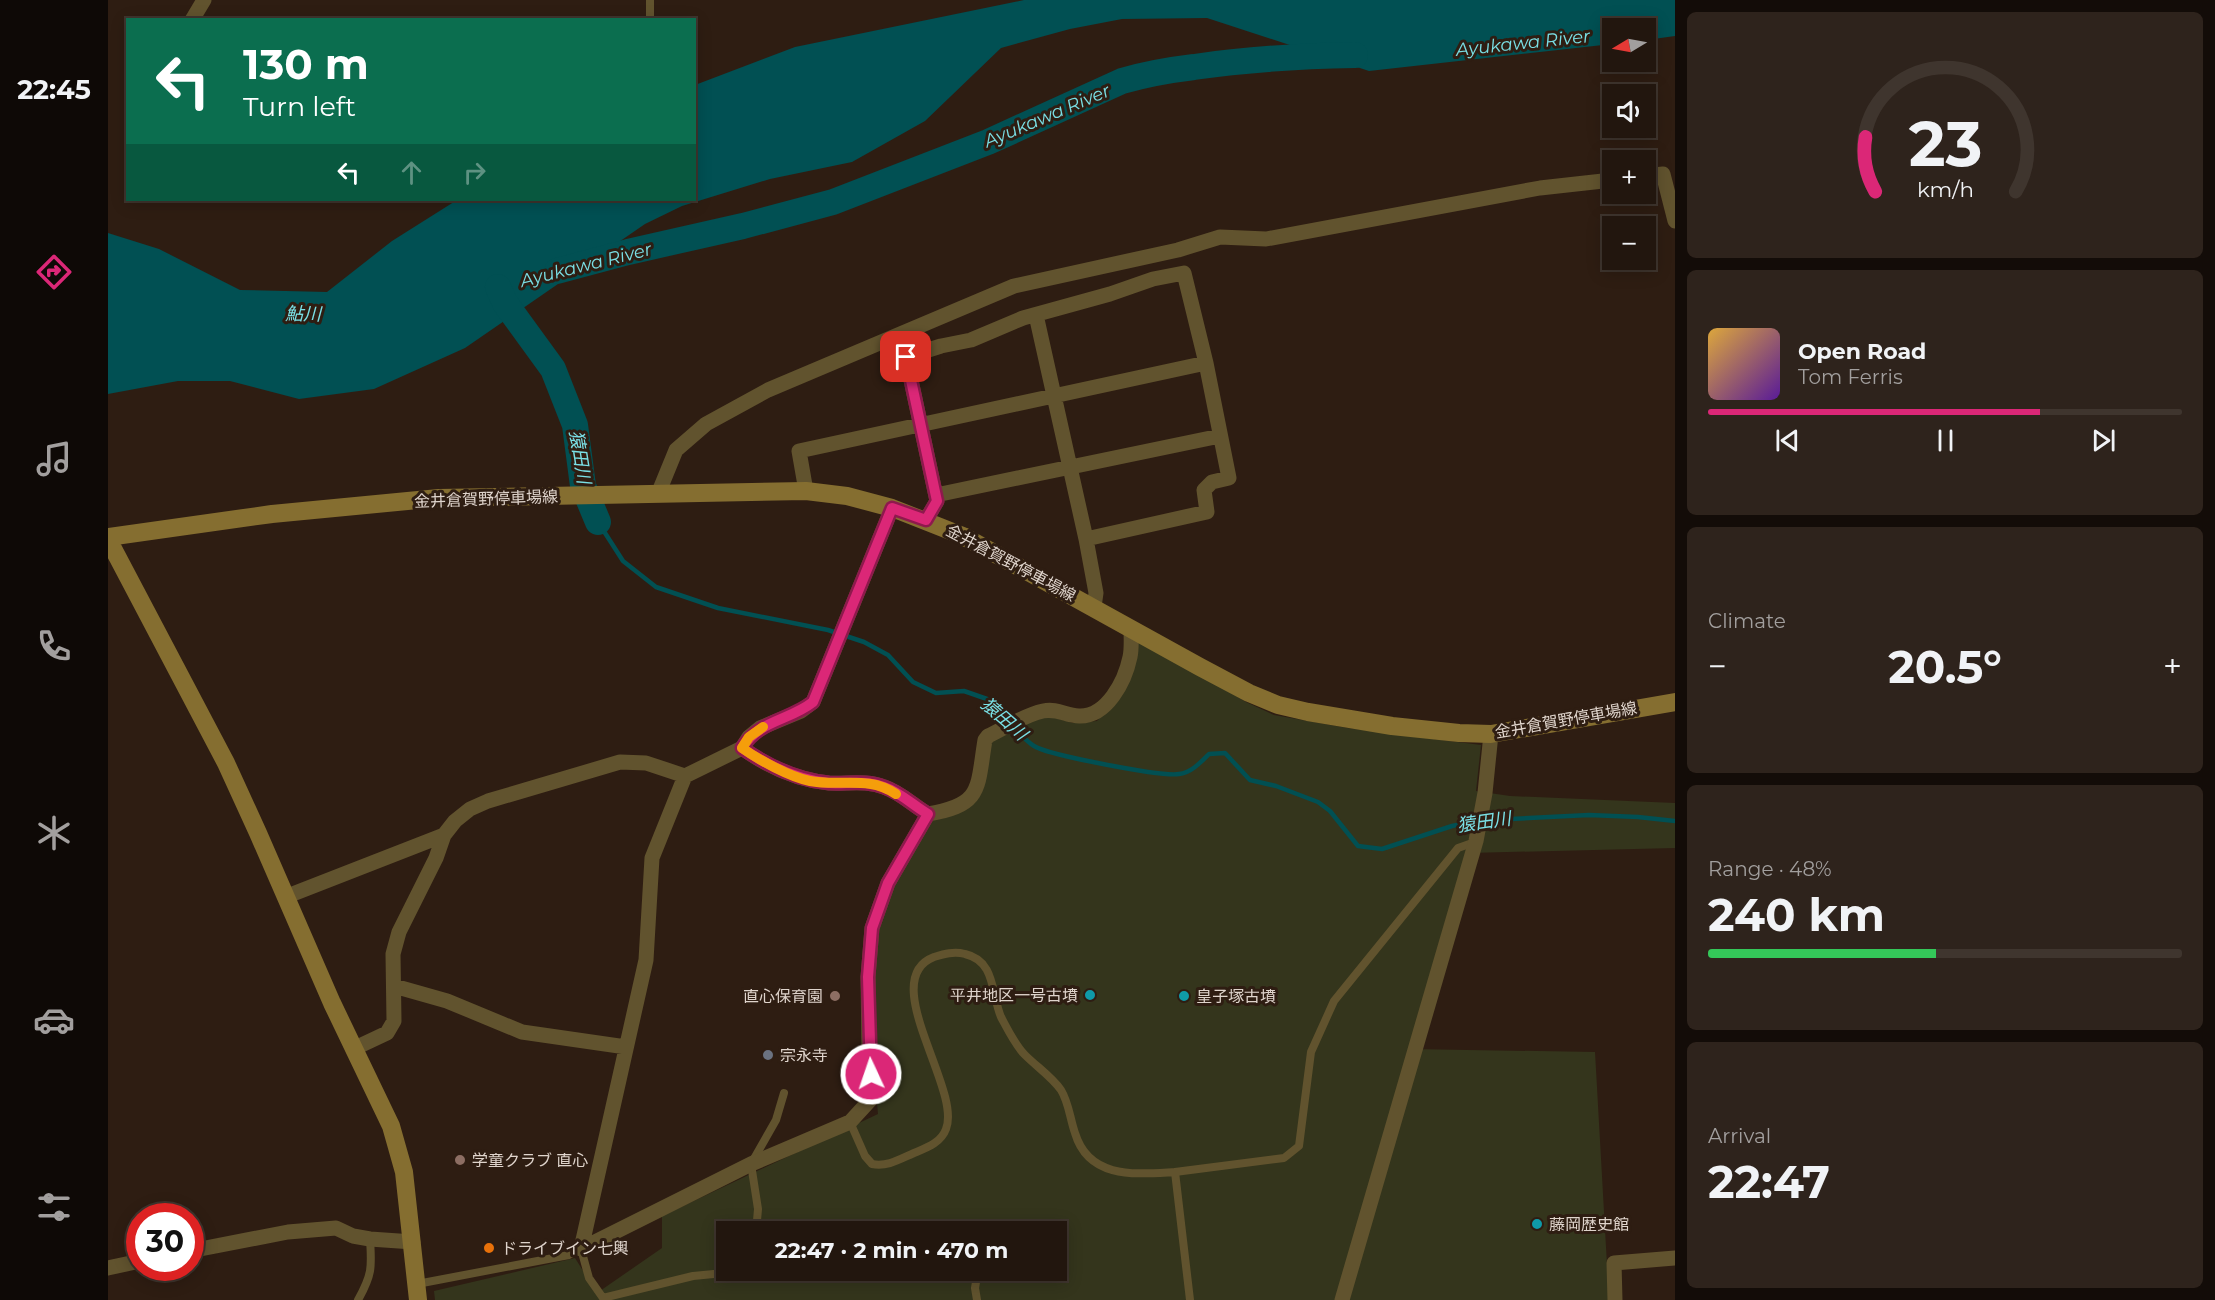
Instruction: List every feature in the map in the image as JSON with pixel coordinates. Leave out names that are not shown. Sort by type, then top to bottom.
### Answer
[{"type":"main road","name":"金井倉賀野停車場線","points":[[108,538],[272,514],[439,498],[806,490],[847,496],[892,508],[963,536],[1249,693],[1278,705],[1392,726],[1491,734],[1675,702]]},
{"type":"main road","points":[[108,538],[226,763],[353,1049],[390,1126],[400,1153],[413,1242],[417,1292]]},
{"type":"street","points":[[193,18],[204,0]]},
{"type":"street","points":[[1656,175],[1663,174],[1675,220]]},
{"type":"street","points":[[658,494],[676,450],[706,424],[768,390],[1014,286],[1178,250],[1220,237],[1266,239],[1540,188],[1602,181]]},
{"type":"street","points":[[926,520],[937,501],[906,357],[971,340],[1023,318],[1153,279],[1184,273],[1206,363],[1229,478],[1212,482],[1204,490],[1207,512],[1086,539]]},
{"type":"street","points":[[1036,315],[1086,539],[1096,592],[1094,607]]},
{"type":"street","points":[[806,490],[799,451],[1206,363]]},
{"type":"street","points":[[936,495],[1220,435]]},
{"type":"street","points":[[581,1249],[646,960],[652,858],[685,776],[742,748],[749,737],[760,728],[801,711],[813,702],[892,508]]},
{"type":"street","points":[[581,1249],[751,1164],[850,1122],[872,1098],[868,977],[872,928],[888,883],[928,814],[964,804],[975,794],[981,776],[985,740],[988,736],[1041,711],[1057,710],[1077,716],[1095,715],[1107,703],[1126,673],[1130,654],[1131,629]]},
{"type":"street","points":[[1342,1300],[1477,838],[1491,734]]},
{"type":"street","points":[[742,748],[758,759],[808,781],[866,782],[886,787],[928,814]]},
{"type":"street","points":[[353,1049],[387,1033],[394,1021],[393,954],[399,932],[436,858],[444,835],[463,815],[488,801],[621,762],[646,763],[685,776]]},
{"type":"street","points":[[285,897],[444,835]]},
{"type":"street","points":[[394,986],[447,1000],[522,1032],[626,1047]]},
{"type":"street","points":[[204,1248],[288,1232],[336,1228],[353,1236],[413,1242]]},
{"type":"street","points":[[1615,1300],[1614,1263],[1675,1257]]},
{"type":"street","points":[[108,1268],[126,1264]]},
{"type":"lane","points":[[650,0],[650,18]]},
{"type":"lane","points":[[850,1122],[865,1156],[872,1164],[884,1166],[933,1146],[946,1130],[948,1106],[913,997],[917,974],[928,960],[946,953],[966,954],[982,962],[987,970],[991,977],[1000,1013],[1023,1053],[1061,1091],[1068,1107],[1075,1136],[1082,1149],[1097,1164],[1115,1172],[1134,1174],[1175,1172],[1284,1158],[1299,1146],[1311,1052],[1334,1001],[1458,848],[1477,838]]},
{"type":"lane","points":[[757,1221],[758,1209],[751,1164],[776,1120],[784,1093]]},
{"type":"lane","points":[[1175,1172],[1190,1300]]},
{"type":"lane","points":[[358,1300],[369,1280],[372,1267],[370,1239]]},
{"type":"lane","points":[[417,1292],[569,1255],[581,1249],[589,1278],[603,1298],[693,1276],[716,1274]]},
{"type":"lane","points":[[976,1281],[976,1300]]},
{"type":"green space","points":[[1134,635],[1246,702],[1274,715],[1348,728],[1481,745],[1476,791],[1510,796],[1675,803],[1675,848],[1469,853],[1410,1049],[1595,1052],[1609,1300],[435,1300],[434,1291],[575,1258],[597,1293],[662,1248],[662,1216],[878,1114],[872,1049],[874,928],[892,883],[930,819],[944,818],[967,807],[990,738],[1041,714],[1073,723],[1097,721],[1123,691]]},
{"type":"water","name":"鮎川","points":[[1024,0],[1675,0],[1675,36],[1656,39],[1656,18],[1602,18],[1602,45],[1369,71],[1207,18],[1122,19],[1070,29],[1001,48],[925,121],[852,162],[770,179],[682,206],[645,224],[465,348],[374,389],[299,399],[230,381],[178,381],[108,394],[108,233],[159,249],[240,290],[327,292],[392,241],[455,201],[696,201],[696,85],[795,47]]},
{"type":"waterway","name":"Ayukawa River","points":[[557,271],[833,202],[988,142],[1122,81],[1167,71],[1234,62],[1355,55]]},
{"type":"waterway","name":"猿田川","points":[[498,287],[505,303],[553,369],[575,425],[583,486],[598,522]]},
{"type":"waterway","name":"猿田川","points":[[598,522],[623,561],[656,587],[718,608],[828,630],[864,642],[888,655],[913,682],[936,693],[964,691],[987,699],[1007,721]]},
{"type":"waterway","name":"猿田川","points":[[1013,727],[1031,744],[1044,750],[1082,760],[1151,772],[1168,774],[1188,772],[1209,754],[1225,753],[1250,780],[1276,786],[1318,802],[1330,811],[1358,846],[1382,849],[1452,826],[1490,818],[1589,815],[1675,821]]},
{"type":"slow traffic","points":[[763,727],[749,737],[742,748],[758,759],[808,781],[866,782],[886,787],[896,794]]},
{"type":"place","name":"平井地区一号古墳","points":[[1090,995]]},
{"type":"place","name":"直心保育園","points":[[835,996]]},
{"type":"place","name":"皇子塚古墳","points":[[1184,996]]},
{"type":"place","name":"宗永寺","points":[[768,1055]]},
{"type":"place","name":"学童クラブ 直心","points":[[460,1160]]},
{"type":"place","name":"藤岡歴史館","points":[[1537,1224]]},
{"type":"place","name":"ドライブイン七輿","points":[[489,1248]]},
{"type":"route","points":[[871,1074],[868,977],[872,928],[888,883],[928,814],[886,787],[866,782],[808,781],[758,759],[742,748],[749,737],[760,728],[801,711],[813,702],[892,508],[926,520],[937,501],[906,357]]}]
